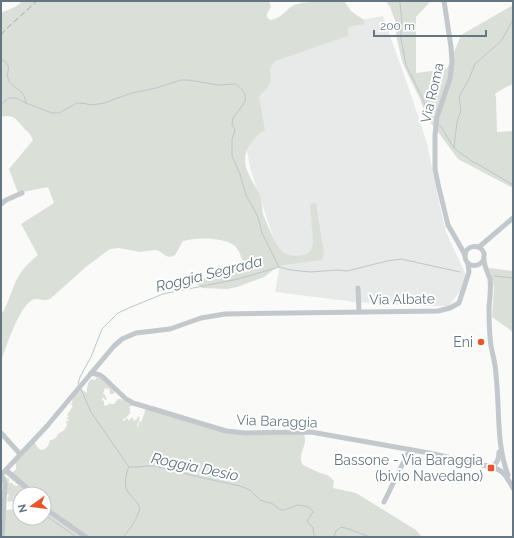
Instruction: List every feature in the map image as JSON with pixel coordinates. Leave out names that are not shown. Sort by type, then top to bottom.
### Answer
[{"type":"street","name":"Via Roma","points":[[444,1],[452,62],[450,79],[437,117],[435,134],[436,176],[448,225],[465,255]]},
{"type":"street","points":[[1,204],[6,200],[22,193]]},
{"type":"street","points":[[487,272],[482,267],[468,263],[465,258],[467,249],[476,247],[491,237],[513,218]]},
{"type":"street","points":[[454,236],[483,252]]},
{"type":"street","points":[[475,265],[482,262],[484,259],[483,252],[491,237]]},
{"type":"street","name":"Via Baraggia","points":[[484,259],[490,280],[489,330],[496,374],[503,464],[513,488]]},
{"type":"street","name":"Via Albate","points":[[468,263],[469,272]]},
{"type":"street","name":"Via Albate","points":[[3,473],[47,426],[114,346],[122,339],[136,333],[170,329],[201,318],[225,314],[438,311],[450,308],[459,303],[469,272],[475,265]]},
{"type":"street","points":[[358,288],[359,312]]},
{"type":"street","name":"Via Baraggia","points":[[91,373],[100,375],[126,399],[133,403],[226,431],[245,433],[311,432],[429,452],[500,469],[513,488]]},
{"type":"street","points":[[1,433],[20,454]]},
{"type":"street","points":[[492,467],[497,463],[499,458],[500,440]]},
{"type":"street","points":[[384,502],[407,455],[411,450]]},
{"type":"street","points":[[492,467],[503,464]]},
{"type":"street","points":[[3,473],[22,486]]},
{"type":"street","points":[[2,537],[5,484],[3,473]]},
{"type":"street","points":[[52,513],[86,537]]},
{"type":"shaded area","points":[[22,1],[269,1],[271,7],[267,17],[271,20],[278,18],[291,7],[300,3],[344,1],[351,11],[364,20],[365,24],[348,27],[348,36],[275,61],[272,64],[270,70],[270,83],[259,97],[265,130],[251,143],[247,150],[245,159],[247,170],[260,196],[263,214],[277,245],[284,253],[292,256],[310,252],[313,245],[313,240],[310,204],[316,203],[324,254],[322,260],[283,265],[277,267],[264,277],[237,287],[227,289],[202,288],[198,285],[198,282],[209,276],[221,273],[237,272],[242,269],[243,262],[239,251],[235,246],[217,239],[202,238],[183,241],[175,255],[170,257],[155,250],[140,252],[119,248],[110,249],[87,266],[50,299],[34,299],[27,305],[18,319],[1,361],[1,315],[19,276],[25,267],[38,255],[21,224],[54,203],[48,187],[18,193],[9,169],[33,140],[30,134],[14,118],[9,116],[1,117],[1,13],[17,6]]},
{"type":"shaded area","points":[[386,1],[431,1],[416,17],[416,73],[447,69],[461,35],[513,5],[513,84],[495,94],[497,132],[513,131],[513,188],[458,159],[426,116],[420,99],[402,61],[396,35],[396,23]]},
{"type":"shaded area","points":[[383,16],[427,143],[446,232],[466,275],[462,289],[449,306],[355,302],[275,292],[281,260],[251,171],[242,127],[258,53],[302,31]]},
{"type":"shaded area","points":[[489,268],[513,271],[513,332],[492,317],[494,288]]},
{"type":"shaded area","points":[[97,377],[102,378],[115,392],[110,394],[109,388],[107,390],[105,388],[103,393],[107,399],[105,400],[102,398],[104,405],[114,404],[118,399],[121,399],[132,405],[129,407],[130,413],[125,419],[123,418],[123,421],[128,418],[128,421],[132,417],[134,421],[138,416],[140,418],[137,425],[138,428],[139,422],[142,421],[145,410],[153,406],[213,425],[238,431],[302,431],[305,438],[301,455],[301,462],[303,465],[330,477],[334,481],[333,488],[356,493],[416,530],[422,537],[3,537],[5,511],[7,510],[12,509],[12,526],[52,526],[52,486],[18,486],[11,472],[16,469],[15,463],[33,443],[35,443],[41,450],[45,449],[50,440],[53,440],[64,430],[67,425],[66,421],[69,421],[66,418],[69,417],[67,415],[73,406],[70,404],[72,403],[73,396],[81,389],[87,393],[88,383],[91,379],[95,380]]},
{"type":"shaded area","points":[[7,478],[9,478],[9,483],[13,483],[13,485],[16,486],[12,486],[12,502],[9,502],[7,500],[9,495],[7,494]]},
{"type":"waterway","points":[[399,1],[402,21],[401,39],[406,65],[431,119]]},
{"type":"waterway","points":[[454,148],[457,122],[461,110],[459,98],[462,91],[475,64],[502,40],[513,19]]},
{"type":"waterway","points":[[1,59],[7,64],[9,81],[24,95],[26,103]]},
{"type":"waterway","name":"Roggia Segrada","points":[[1,104],[9,98],[16,98],[52,113],[59,113],[77,103],[92,105],[104,103],[132,93],[156,88],[181,80],[218,85],[236,84],[244,92],[245,102],[233,118],[232,124],[235,130],[232,139],[232,156],[240,174],[246,195],[258,217],[262,233],[279,267]]},
{"type":"waterway","points":[[440,125],[454,148],[471,161],[513,185]]},
{"type":"waterway","name":"Roggia Segrada","points":[[78,384],[102,329],[118,313],[163,294],[238,279],[279,267],[310,272],[337,270],[347,271],[401,259],[460,272]]},
{"type":"waterway","points":[[494,276],[513,278]]},
{"type":"waterway","name":"Roggia Segrada","points":[[81,389],[91,412],[129,467]]},
{"type":"waterway","name":"Roggia Desio","points":[[130,467],[155,466],[240,486],[250,490],[260,500],[273,504],[281,510],[298,505],[305,506],[310,508],[313,512],[307,521],[313,528],[314,535],[317,537]]},
{"type":"waterway","name":"Roggia Segrada","points":[[123,537],[129,530],[140,508],[126,487],[126,477],[129,467]]},
{"type":"waterway","name":"Roggia Segrada","points":[[5,473],[18,484]]},
{"type":"waterway","name":"Roggia Segrada","points":[[52,520],[76,537]]},
{"type":"waterway","name":"Roggia Desio","points":[[334,537],[336,531],[341,527],[370,537]]},
{"type":"railway","points":[[1,35],[37,1]]},
{"type":"place","name":"Eni","points":[[481,342]]},
{"type":"place","name":"Bassone - Via Baraggia (bivio Navedano)","points":[[491,468]]}]
